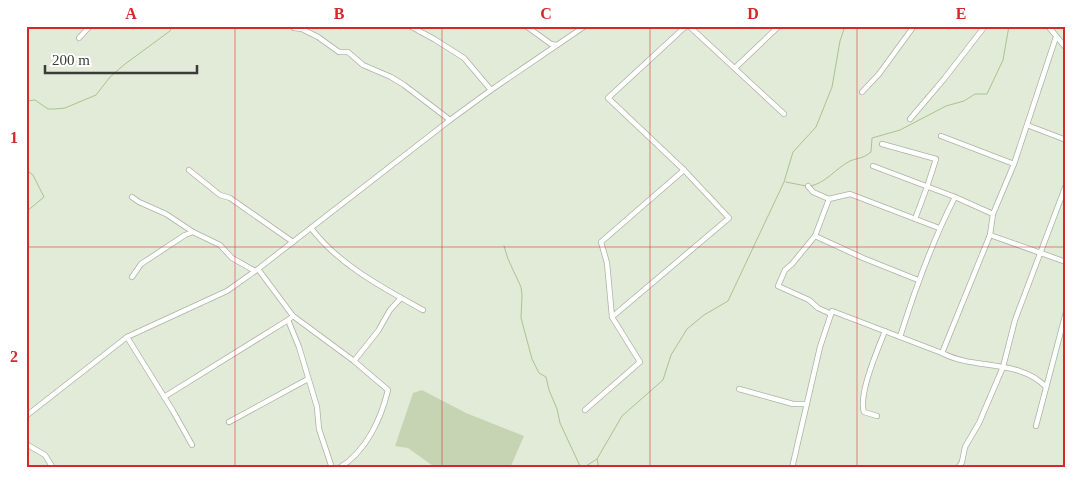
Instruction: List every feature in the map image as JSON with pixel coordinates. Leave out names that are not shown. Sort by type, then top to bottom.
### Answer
[{"type":"street","points":[[79,38],[90,26]]},
{"type":"street","points":[[410,26],[464,58],[491,90]]},
{"type":"street","points":[[526,26],[551,44],[558,45]]},
{"type":"street","points":[[26,416],[127,337],[227,290],[256,270],[450,120],[585,26]]},
{"type":"street","points":[[612,317],[729,218],[684,170],[608,98],[688,26],[784,114]]},
{"type":"street","points":[[735,68],[780,26]]},
{"type":"street","points":[[862,92],[879,74],[914,26]]},
{"type":"street","points":[[910,119],[985,26]]},
{"type":"street","points":[[1048,26],[1066,48]]},
{"type":"street","points":[[294,28],[310,33],[339,52],[348,52],[363,65],[391,77],[450,120]]},
{"type":"street","points":[[942,353],[990,235],[993,214],[1014,164],[1056,37]]},
{"type":"street","points":[[1027,125],[1066,140]]},
{"type":"street","points":[[941,136],[1014,164]]},
{"type":"street","points":[[882,144],[936,159],[928,187],[914,219]]},
{"type":"street","points":[[874,166],[955,197],[993,214]]},
{"type":"street","points":[[188,170],[220,195],[230,198],[293,242]]},
{"type":"street","points":[[585,410],[640,362],[612,317],[607,263],[601,242],[684,170]]},
{"type":"street","points":[[958,468],[962,462],[965,446],[979,422],[1003,367],[1015,320],[1066,185]]},
{"type":"street","points":[[808,186],[813,192],[829,199],[850,194],[939,228]]},
{"type":"street","points":[[132,197],[166,214],[193,232],[220,245],[232,258],[256,270],[293,316],[354,361],[388,390],[376,426],[367,440],[347,463],[339,468]]},
{"type":"street","points":[[900,337],[918,280],[939,228],[955,197]]},
{"type":"street","points":[[829,199],[815,236],[785,270],[778,286],[809,300],[818,308],[831,314]]},
{"type":"street","points":[[311,228],[324,245],[365,275],[423,310]]},
{"type":"street","points":[[132,277],[141,264],[185,234],[193,232]]},
{"type":"street","points":[[990,235],[1066,262]]},
{"type":"street","points":[[815,236],[918,280]]},
{"type":"street","points":[[354,361],[378,331],[390,310],[401,298]]},
{"type":"street","points":[[792,468],[820,348],[832,311],[960,360],[1003,367],[1031,375],[1046,387]]},
{"type":"street","points":[[1036,426],[1066,312]]},
{"type":"street","points":[[164,397],[293,316]]},
{"type":"street","points":[[288,320],[299,347],[317,407],[319,429],[332,468]]},
{"type":"street","points":[[877,416],[864,412],[863,408],[866,387],[885,331]]},
{"type":"street","points":[[127,337],[192,445]]},
{"type":"street","points":[[229,422],[308,379]]},
{"type":"street","points":[[739,389],[793,404],[807,404]]},
{"type":"street","points":[[26,444],[45,455],[53,468]]},
{"type":"green space","points":[[422,390],[466,413],[524,436],[510,468],[436,468],[408,448],[395,446],[413,393]]},
{"type":"waterway","points":[[26,101],[35,100],[48,109],[55,109],[65,108],[96,95],[110,77],[170,31],[172,26]]},
{"type":"waterway","points":[[599,468],[597,459],[622,416],[663,380],[671,355],[687,329],[704,315],[728,301],[784,182],[793,152],[816,127],[832,87],[840,41],[845,26]]},
{"type":"waterway","points":[[810,186],[826,179],[850,161],[871,152],[872,138],[900,130],[946,106],[964,101],[975,94],[987,94],[1003,60],[1009,26]]},
{"type":"waterway","points":[[26,170],[33,175],[44,197],[26,212]]},
{"type":"waterway","points":[[786,182],[806,186]]},
{"type":"waterway","points":[[504,246],[521,287],[521,318],[532,359],[539,373],[546,377],[560,423],[580,466],[586,466],[597,459]]}]
